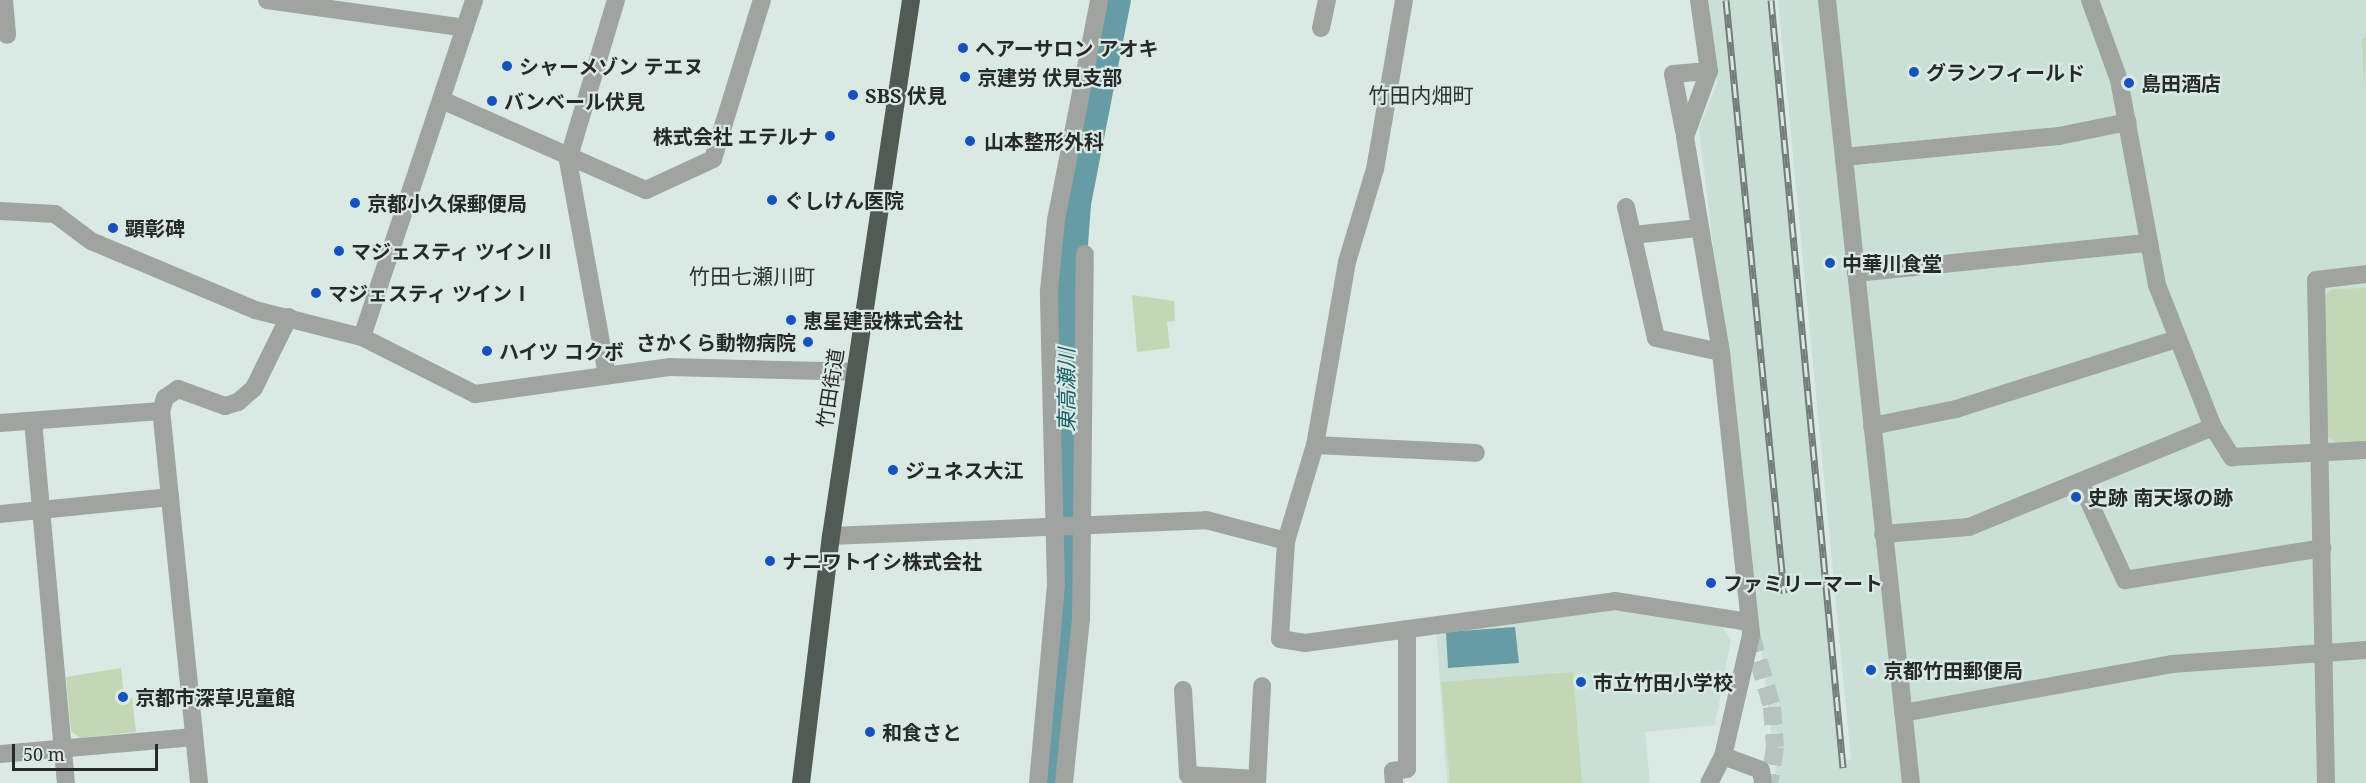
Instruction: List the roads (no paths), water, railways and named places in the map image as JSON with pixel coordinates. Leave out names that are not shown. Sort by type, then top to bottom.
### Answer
[{"type":"highway","name":"竹田街道","points":[[801,783],[831,536],[911,0]]},
{"type":"street","points":[[4,0],[7,35]]},
{"type":"street","points":[[267,0],[465,28]]},
{"type":"street","points":[[362,337],[444,101],[474,0]]},
{"type":"street","points":[[607,375],[568,160],[616,0]]},
{"type":"street","points":[[444,101],[568,160],[646,190],[713,159],[762,0]]},
{"type":"street","points":[[1064,783],[1081,619],[1069,522],[1049,291],[1056,220],[1100,0]]},
{"type":"street","points":[[1321,28],[1327,0]]},
{"type":"street","points":[[1404,0],[1375,169],[1347,262],[1315,445],[1286,541],[1280,639],[1305,643],[1615,601],[1750,628]]},
{"type":"street","points":[[1685,137],[1709,71],[1699,0]]},
{"type":"street","points":[[1827,0],[1911,783]]},
{"type":"street","points":[[2090,0],[2128,122],[2148,243],[2174,340],[2213,427],[2232,456],[2366,450]]},
{"type":"street","points":[[1709,71],[1673,74],[1685,137],[1697,228],[1721,352],[1750,628],[1723,756],[1709,783]]},
{"type":"street","points":[[1844,157],[2059,136],[2128,122]]},
{"type":"street","points":[[1626,207],[1656,338],[1721,352]]},
{"type":"street","points":[[0,211],[55,214],[91,241],[255,310],[362,337],[475,394],[669,367],[855,372]]},
{"type":"street","points":[[1633,235],[1697,228]]},
{"type":"street","points":[[1856,273],[2148,243]]},
{"type":"street","points":[[1038,783],[1056,585],[1069,522],[1085,254]]},
{"type":"street","points":[[2326,783],[2316,280],[2366,274]]},
{"type":"street","points":[[199,783],[161,411],[165,398],[178,389],[225,406],[238,402],[254,388],[289,317]]},
{"type":"street","points":[[1872,426],[1956,409],[2174,340]]},
{"type":"street","points":[[0,423],[161,411]]},
{"type":"street","points":[[33,421],[66,783]]},
{"type":"street","points":[[1883,534],[1970,527],[2213,427]]},
{"type":"street","points":[[1315,445],[1476,453]]},
{"type":"street","points":[[2080,482],[2125,580],[2322,548]]},
{"type":"street","points":[[0,514],[170,497]]},
{"type":"street","points":[[831,536],[1069,522],[1206,520],[1286,541]]},
{"type":"street","points":[[1394,783],[1393,771],[1407,769],[1407,629]]},
{"type":"street","points":[[1903,713],[2172,664],[2323,650],[2366,650]]},
{"type":"street","points":[[1183,690],[1188,775],[1257,781],[1262,686]]},
{"type":"street","points":[[0,754],[194,737]]},
{"type":"street","points":[[1723,756],[1761,770],[1763,783]]},
{"type":"water","points":[[1515,627],[1519,663],[1448,668],[1446,632]]},
{"type":"waterway","name":"東高瀬川","points":[[1054,783],[1067,598],[1065,324],[1074,203],[1114,0]]},
{"type":"tunnel","points":[[1751,635],[1772,707],[1775,747],[1769,783]]},
{"type":"railway","points":[[1726,0],[1784,593]]},
{"type":"railway","points":[[1771,0],[1843,768]]},
{"type":"place","name":"ヘアーサロン アオキ","points":[[963,48]]},
{"type":"place","name":"シャーメゾン テエヌ","points":[[507,66]]},
{"type":"place","name":"グランフィールド","points":[[1914,72]]},
{"type":"place","name":"京建労 伏見支部","points":[[965,77]]},
{"type":"place","name":"島田酒店","points":[[2129,83]]},
{"type":"place","name":"SBS 伏見","points":[[853,95]]},
{"type":"place","name":"バンベール伏見","points":[[492,101]]},
{"type":"place","name":"株式会社 エテルナ","points":[[830,136]]},
{"type":"place","name":"山本整形外科","points":[[970,141]]},
{"type":"place","name":"ぐしけん医院","points":[[772,200]]},
{"type":"place","name":"京都小久保郵便局","points":[[355,203]]},
{"type":"place","name":"顕彰碑","points":[[113,228]]},
{"type":"place","name":"マジェスティ ツインⅡ","points":[[339,251]]},
{"type":"place","name":"中華川食堂","points":[[1830,263]]},
{"type":"place","name":"マジェスティ ツインⅠ","points":[[316,293]]},
{"type":"place","name":"恵星建設株式会社","points":[[791,320]]},
{"type":"place","name":"さかくら動物病院","points":[[808,342]]},
{"type":"place","name":"ハイツ コクボ","points":[[487,351]]},
{"type":"place","name":"ジュネス大江","points":[[893,470]]},
{"type":"place","name":"史跡 南天塚の跡","points":[[2076,497]]},
{"type":"place","name":"ナニワトイシ株式会社","points":[[770,561]]},
{"type":"place","name":"ファミリーマート","points":[[1711,583]]},
{"type":"place","name":"京都竹田郵便局","points":[[1871,670]]},
{"type":"place","name":"市立竹田小学校","points":[[1581,682]]},
{"type":"place","name":"京都市深草児童館","points":[[123,697]]},
{"type":"place","name":"和食さと","points":[[870,732]]},
{"type":"district","name":"竹田内畑町","points":[[1421,95]]},
{"type":"district","name":"竹田七瀬川町","points":[[752,276]]}]
